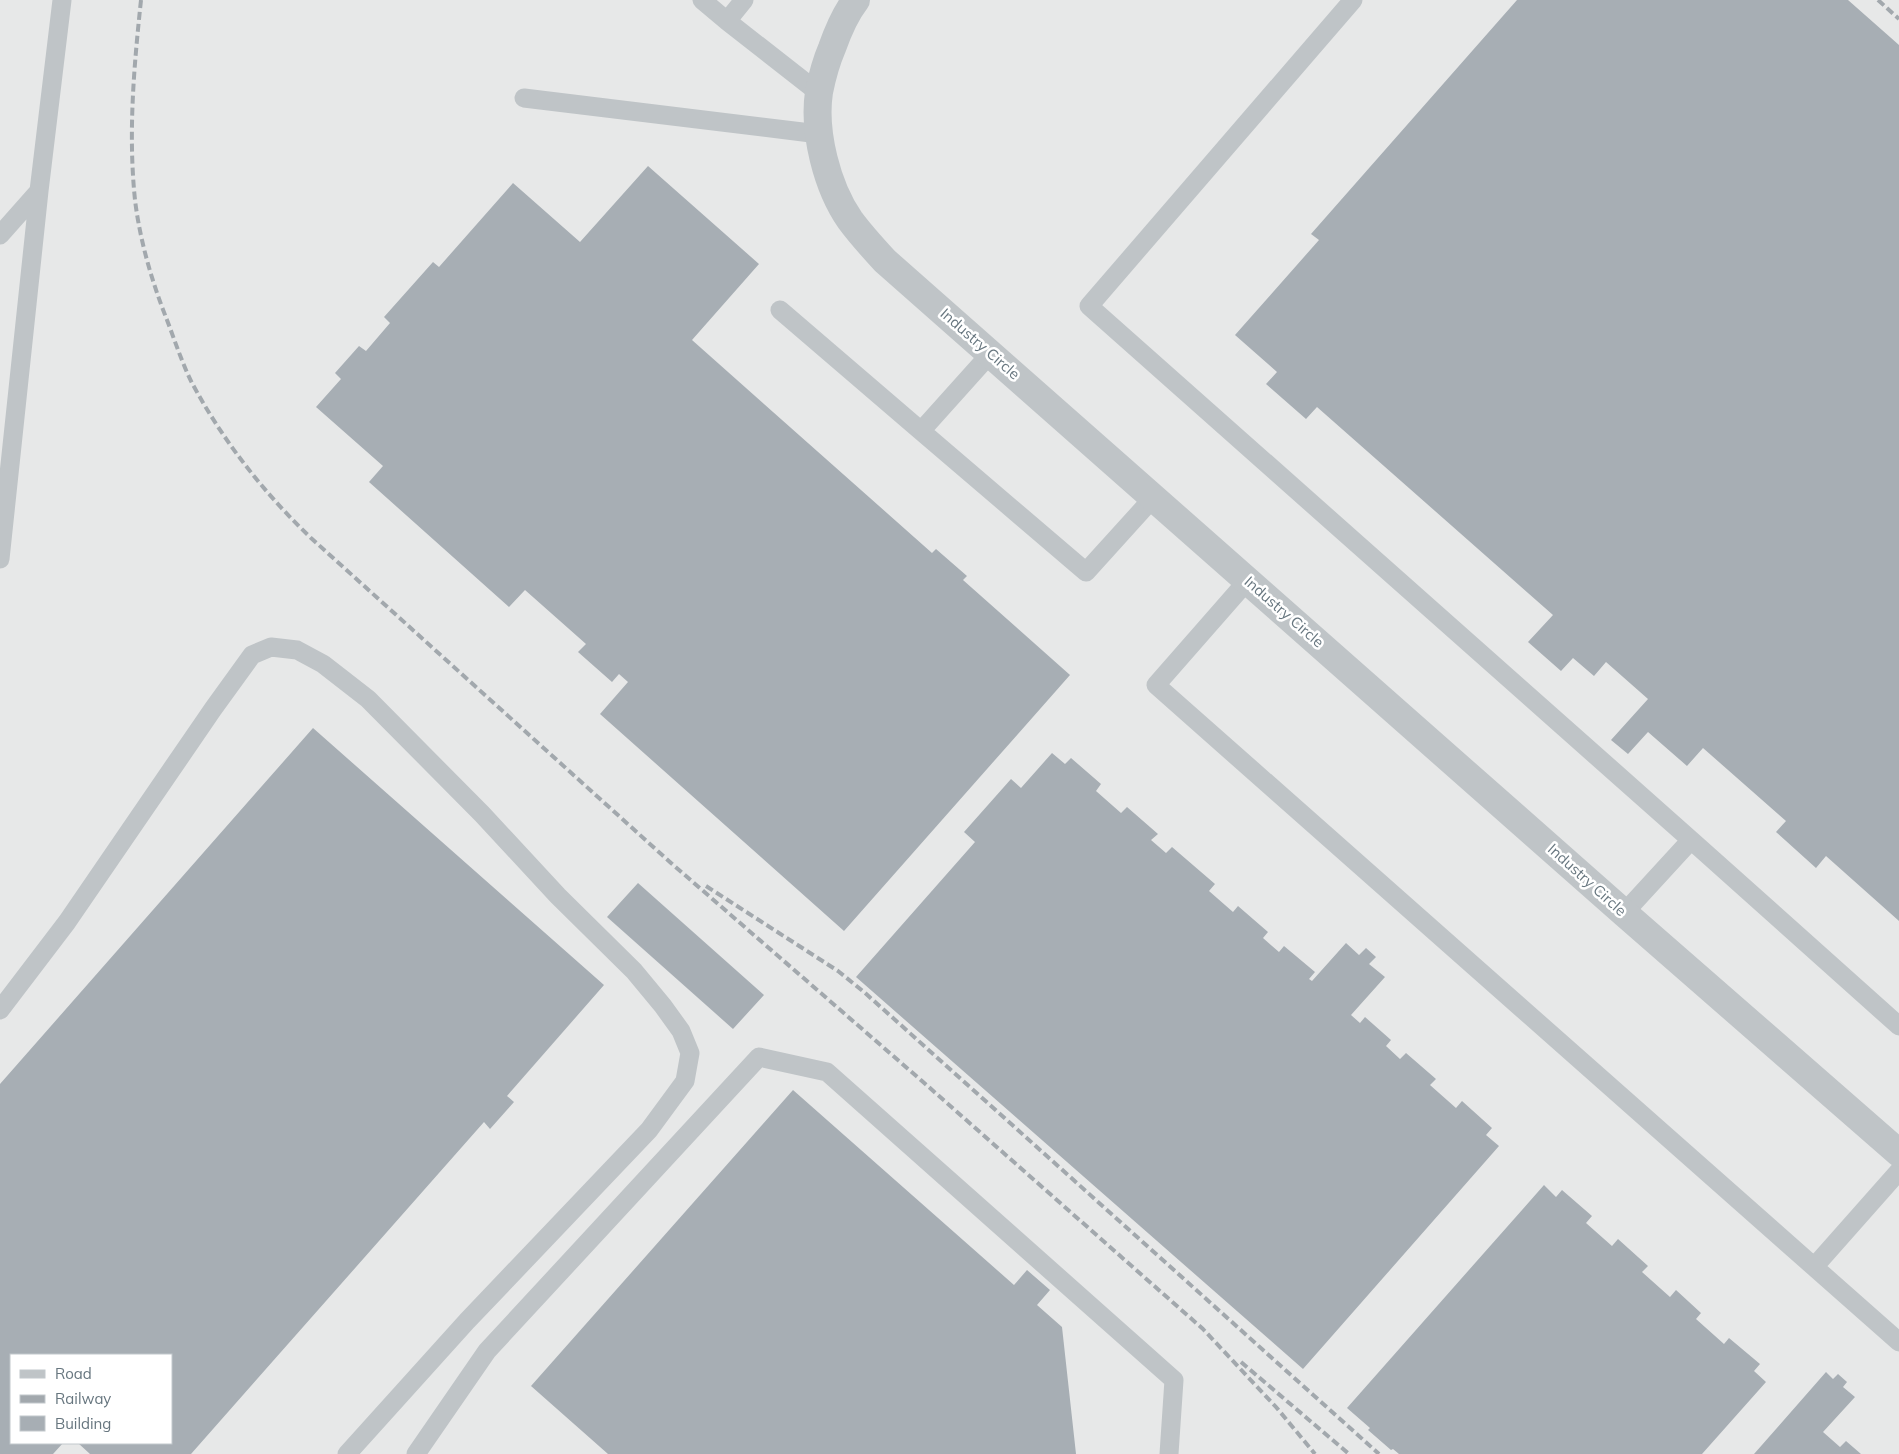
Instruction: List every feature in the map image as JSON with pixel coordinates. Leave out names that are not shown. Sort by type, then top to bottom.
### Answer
[{"type":"street","name":"Industry Circle","points":[[856,0],[839,28],[827,59],[819,93],[818,134],[824,162],[834,191],[849,219],[867,242],[885,261],[1153,498],[1899,1153]]},
{"type":"lane","points":[[0,559],[39,191],[62,0]]},
{"type":"lane","points":[[702,0],[819,93]]},
{"type":"lane","points":[[727,21],[744,0]]},
{"type":"lane","points":[[1353,0],[1090,306],[1899,1026]]},
{"type":"lane","points":[[524,98],[818,134]]},
{"type":"lane","points":[[0,235],[39,191]]},
{"type":"lane","points":[[780,310],[1086,572],[1153,498]]},
{"type":"lane","points":[[921,431],[991,353]]},
{"type":"lane","points":[[1248,580],[1156,685],[1899,1342]]},
{"type":"lane","points":[[0,1010],[67,922],[246,663],[252,655],[271,647],[297,650],[323,664],[368,700],[482,814],[558,896],[634,971],[663,1006],[682,1031],[690,1053],[685,1081],[649,1130],[467,1321],[347,1454]]},
{"type":"lane","points":[[1624,913],[1691,840]]},
{"type":"lane","points":[[418,1453],[487,1350],[759,1057],[828,1072],[1174,1380],[1170,1454]]},
{"type":"lane","points":[[1814,1267],[1899,1170]]},
{"type":"shaded area","points":[[0,0],[1899,0],[1899,1454],[0,1454]]},
{"type":"building","points":[[1517,0],[1848,0],[1899,45],[1899,921],[1826,856],[1816,868],[1776,832],[1786,821],[1703,748],[1687,766],[1648,732],[1628,754],[1611,740],[1648,699],[1606,662],[1594,676],[1573,658],[1561,671],[1528,642],[1553,615],[1317,407],[1306,419],[1266,384],[1277,372],[1235,335],[1319,240],[1311,234]]},
{"type":"building","points":[[648,166],[759,264],[692,340],[932,553],[936,549],[967,576],[963,580],[1070,675],[844,931],[600,714],[628,682],[619,674],[612,682],[578,652],[586,644],[525,590],[509,607],[369,482],[383,466],[316,407],[341,379],[335,373],[359,346],[366,351],[390,323],[384,317],[433,262],[439,267],[513,183],[580,242]]},
{"type":"building","points":[[313,728],[604,985],[507,1096],[514,1102],[490,1129],[484,1122],[191,1454],[90,1454],[79,1444],[172,1444],[172,1354],[10,1354],[10,1444],[62,1444],[53,1454],[0,1454],[0,1084]]},
{"type":"building","points":[[1052,753],[1065,764],[1071,758],[1101,784],[1096,791],[1121,813],[1127,807],[1158,834],[1151,840],[1166,853],[1172,847],[1215,884],[1209,891],[1233,912],[1238,906],[1268,932],[1263,938],[1279,952],[1284,946],[1315,972],[1309,979],[1312,981],[1346,943],[1359,955],[1366,948],[1376,957],[1369,964],[1385,977],[1351,1015],[1360,1023],[1365,1017],[1391,1040],[1386,1046],[1400,1059],[1406,1053],[1436,1079],[1430,1085],[1456,1108],[1462,1101],[1492,1128],[1486,1135],[1499,1146],[1303,1369],[856,977],[975,842],[964,832],[1011,779],[1021,788]]},
{"type":"building","points":[[638,883],[764,995],[733,1029],[607,917]]},
{"type":"building","points":[[793,1090],[1014,1285],[1027,1270],[1050,1290],[1037,1305],[1062,1327],[1076,1454],[608,1454],[531,1386]]},
{"type":"building","points":[[1544,1185],[1556,1197],[1562,1190],[1592,1216],[1586,1223],[1612,1246],[1618,1239],[1648,1266],[1642,1272],[1670,1297],[1676,1290],[1701,1313],[1696,1319],[1724,1344],[1729,1338],[1760,1364],[1754,1371],[1766,1382],[1702,1454],[1399,1454],[1393,1449],[1391,1450],[1368,1430],[1370,1428],[1347,1408]]},
{"type":"building","points":[[1826,1372],[1833,1379],[1838,1374],[1847,1382],[1843,1387],[1855,1397],[1823,1432],[1840,1447],[1846,1441],[1861,1454],[1754,1454]]},
{"type":"railway","points":[[141,0],[134,75],[132,150],[135,200],[143,246],[162,306],[192,383],[231,446],[261,484],[311,538],[671,863],[1203,1329],[1276,1407],[1315,1454]]},
{"type":"railway","points":[[1878,0],[1899,19]]},
{"type":"railway","points":[[706,886],[838,971],[864,992],[1379,1454]]},
{"type":"railway","points":[[1241,1362],[1349,1454]]}]
